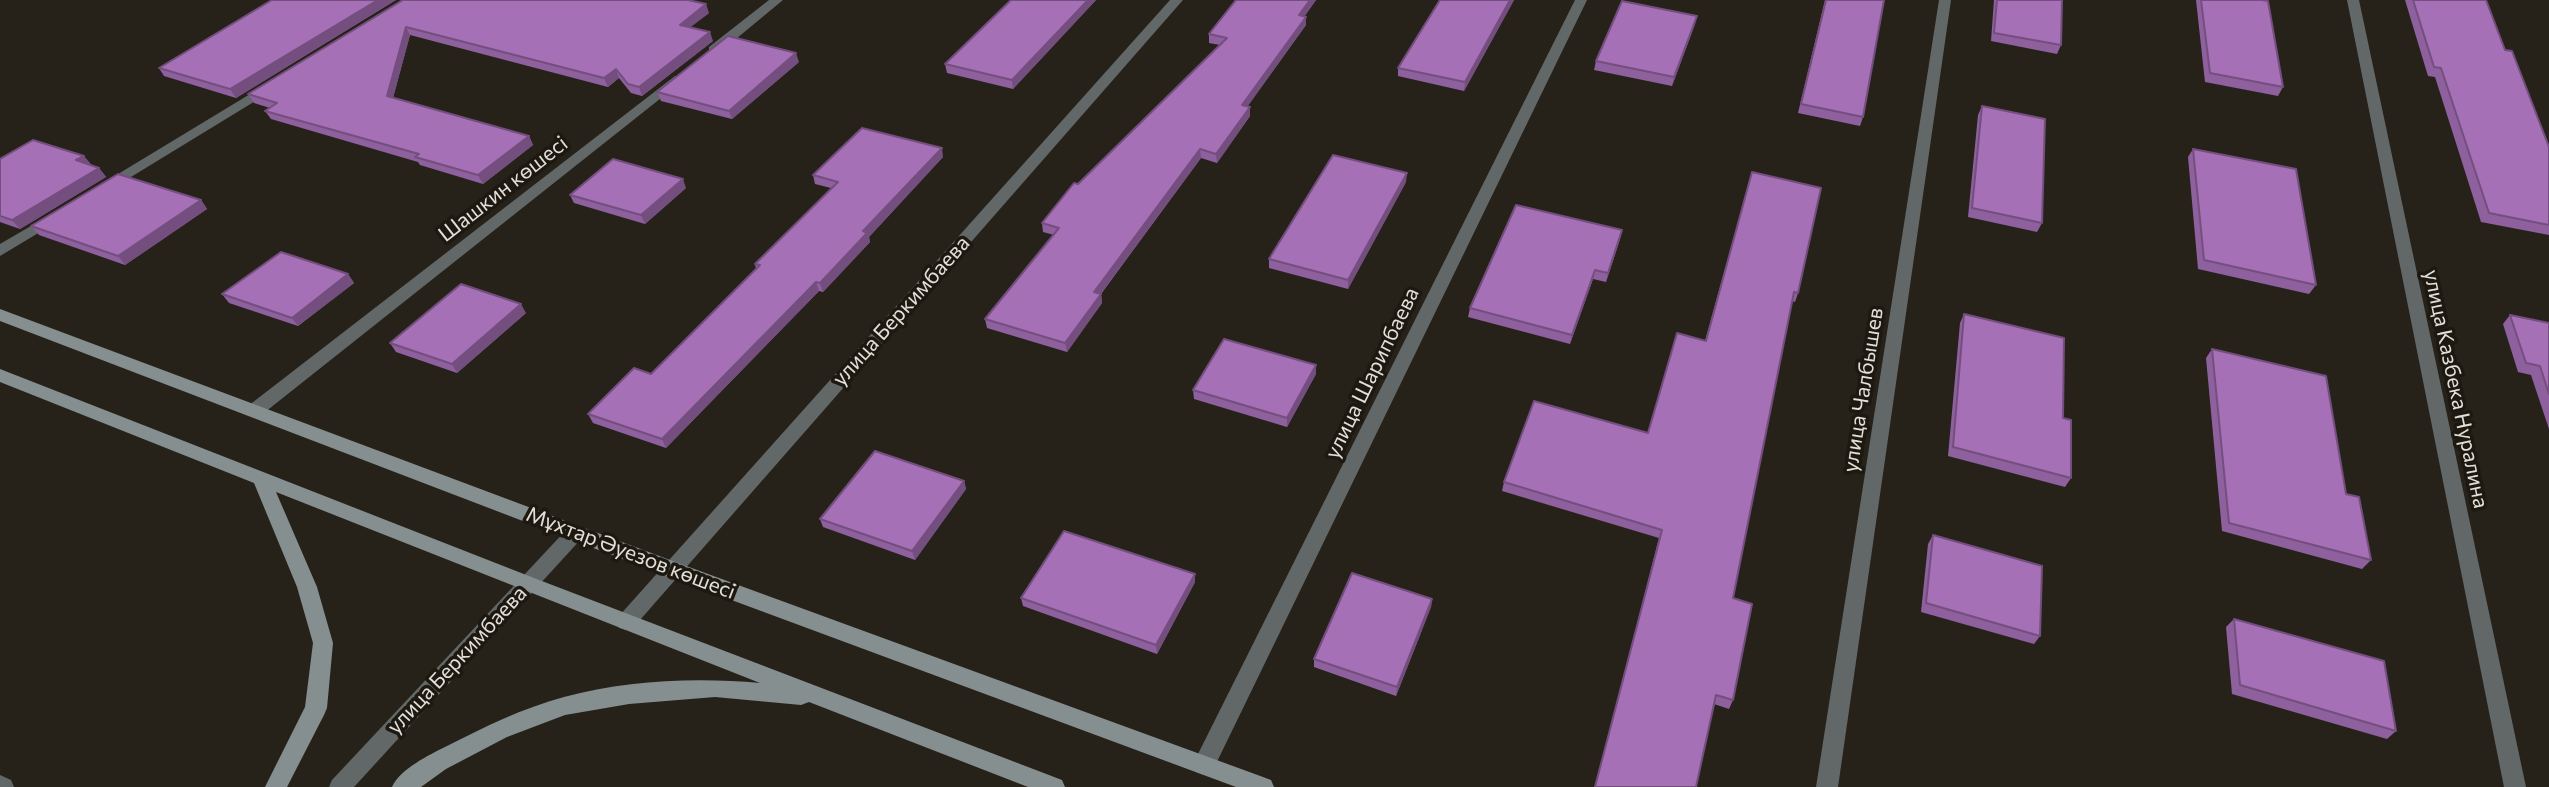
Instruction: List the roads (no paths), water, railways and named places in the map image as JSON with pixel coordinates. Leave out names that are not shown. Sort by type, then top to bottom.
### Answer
[{"type":"main road","name":"Мұхтар Әуезов көшесі","points":[[0,315],[671,569],[1263,787]]},
{"type":"main road","points":[[0,375],[527,584],[1054,787]]},
{"type":"main road","points":[[261,478],[307,587],[323,643],[316,708],[276,787]]},
{"type":"main road","points":[[403,787],[438,762],[499,730],[565,706],[629,695],[715,688],[821,697]]},
{"type":"street","name":"Шашкин көшесі","points":[[254,411],[777,0]]},
{"type":"street","name":"улица Беркимбаева","points":[[626,622],[1177,0]]},
{"type":"street","name":"улица Шарипбаева","points":[[1204,765],[1581,0]]},
{"type":"street","name":"улица Чалбышев","points":[[1827,787],[1945,0]]},
{"type":"street","name":"улица Казбека Нуралина","points":[[2353,0],[2515,787]]},
{"type":"street","points":[[94,194],[281,79]]},
{"type":"street","points":[[0,251],[70,208]]},
{"type":"street","name":"улица Беркимбаева","points":[[340,787],[575,533]]}]
